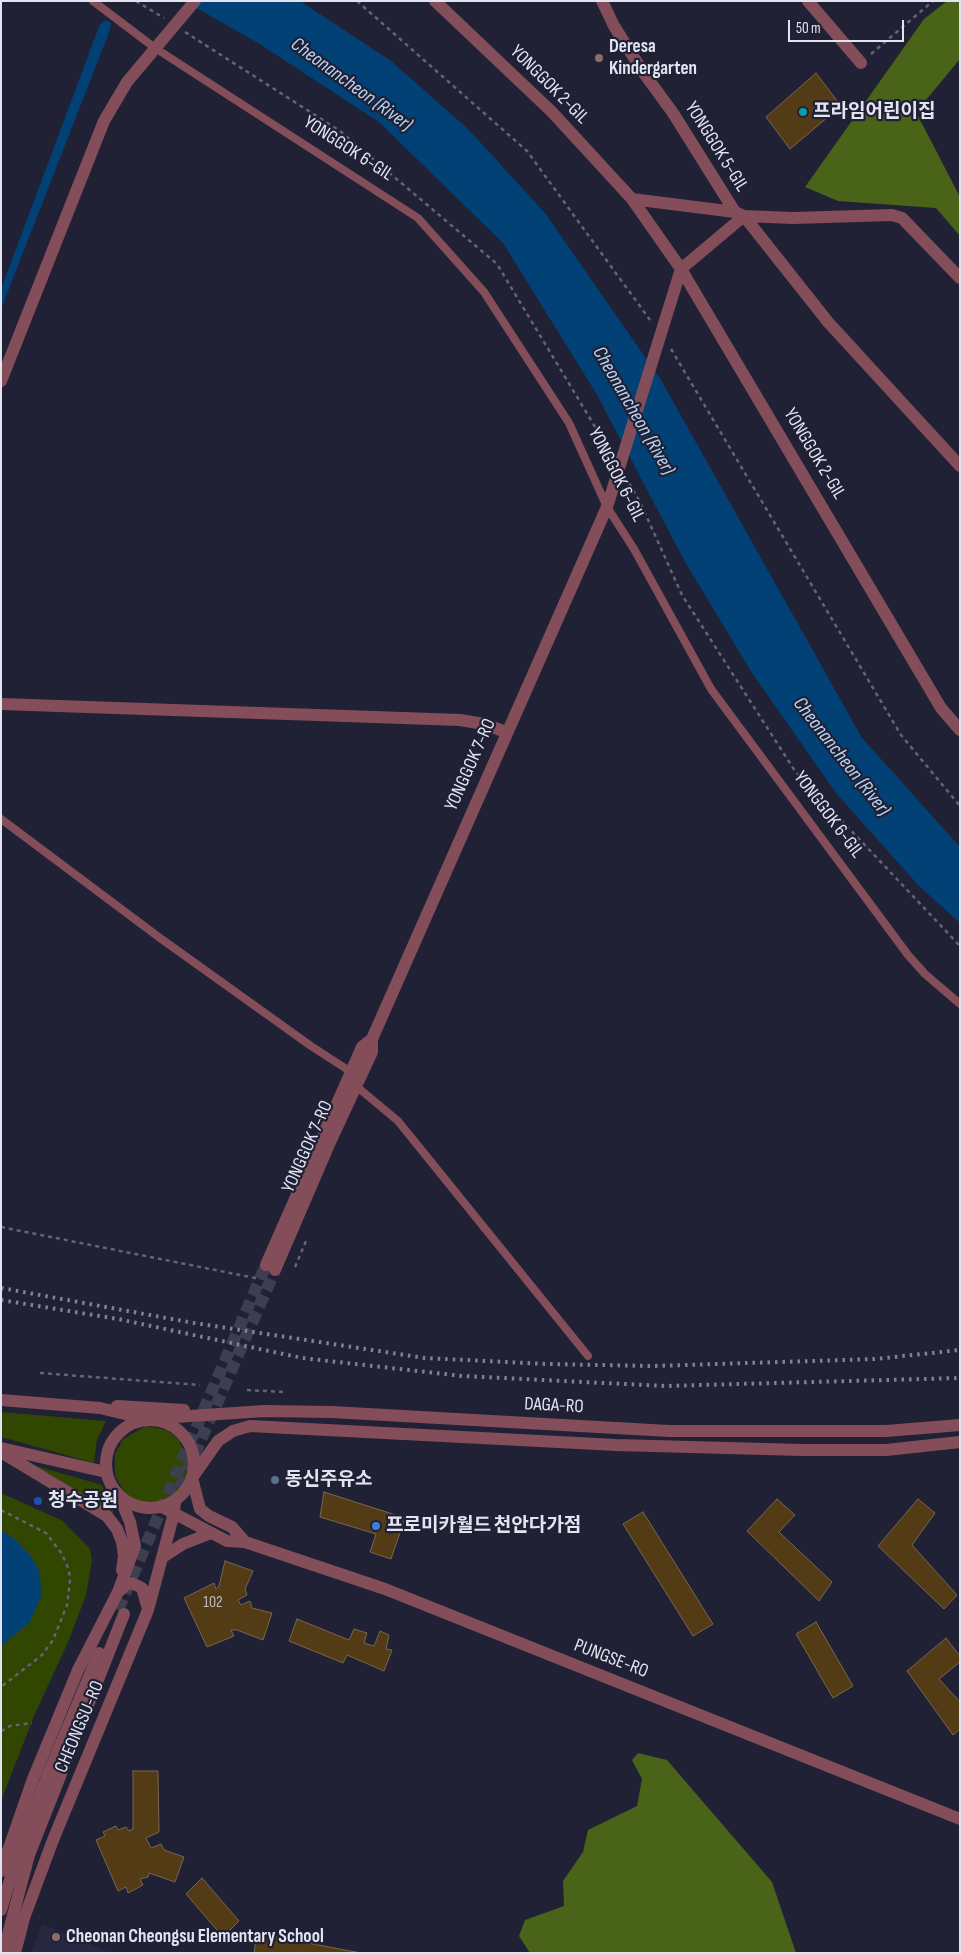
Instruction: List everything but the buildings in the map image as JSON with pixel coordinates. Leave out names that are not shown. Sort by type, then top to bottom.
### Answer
[{"type":"street","points":[[1,381],[104,121],[127,82],[195,1]]},
{"type":"street","name":"YONGGOK 2-GIL","points":[[435,1],[552,112],[632,200],[681,269],[941,708],[960,730]]},
{"type":"street","name":"YONGGOK 5-GIL","points":[[602,1],[614,26],[739,214]]},
{"type":"street","points":[[808,1],[861,63]]},
{"type":"street","points":[[632,200],[739,214],[793,218],[892,215],[902,218],[960,278]]},
{"type":"street","points":[[681,269],[739,214]]},
{"type":"street","points":[[739,214],[828,322],[960,466]]},
{"type":"street","name":"YONGGOK 7-RO","points":[[372,1039],[362,1047],[270,1268],[372,1052],[372,1039],[607,507],[681,269]]},
{"type":"street","points":[[1,704],[465,720],[506,732]]},
{"type":"street","points":[[1,1400],[239,1412]]},
{"type":"street","points":[[81,1405],[161,1421],[174,1426],[185,1436],[192,1449],[194,1463],[192,1478],[175,1507],[141,1508],[120,1498]]},
{"type":"street","name":"DAGA-RO","points":[[146,1419],[239,1412],[332,1412],[669,1431],[886,1431],[960,1424]]},
{"type":"street","points":[[118,1592],[136,1546],[130,1522],[120,1498],[111,1487],[106,1472],[105,1457],[115,1437],[132,1423],[146,1419]]},
{"type":"street","name":"DAGA-RO","points":[[192,1478],[218,1441],[233,1431],[250,1426],[616,1445],[802,1450],[886,1450],[960,1442]]},
{"type":"street","points":[[1,1448],[106,1472]]},
{"type":"street","points":[[1,1452],[107,1516],[117,1528],[122,1542],[124,1556],[118,1592]]},
{"type":"street","name":"PUNGSE-RO","points":[[192,1478],[200,1508],[209,1516],[232,1527],[246,1542]]},
{"type":"street","name":"PUNGSE-RO","points":[[175,1507],[211,1534],[227,1541],[246,1542],[385,1588],[960,1819]]},
{"type":"street","name":"CHEONGSU-RO","points":[[15,1953],[24,1918],[53,1840],[148,1610],[175,1507]]},
{"type":"street","points":[[163,1557],[183,1544],[211,1534]]},
{"type":"street","points":[[118,1592],[127,1584],[142,1588],[148,1610]]},
{"type":"street","name":"CHEONGSU-RO","points":[[1,1871],[33,1780],[78,1670],[118,1592]]},
{"type":"street","points":[[1,1910],[18,1853],[48,1774],[121,1612],[29,1855],[2,1953]]},
{"type":"lane","name":"YONGGOK 6-GIL","points":[[93,1],[155,48],[418,218],[484,292],[569,423],[607,507],[634,549],[711,689],[908,955],[925,974],[960,1004]]},
{"type":"lane","points":[[1,819],[160,938],[311,1046],[351,1072]]},
{"type":"lane","points":[[356,1086],[398,1121],[588,1356]]},
{"type":"path","points":[[357,1],[527,151],[650,320]]},
{"type":"path","points":[[861,63],[933,1]]},
{"type":"path","points":[[668,344],[901,735],[960,806]]},
{"type":"path","points":[[911,894],[960,946]]},
{"type":"path","points":[[1,1226],[263,1279]]},
{"type":"path","points":[[295,1267],[306,1241]]},
{"type":"path","points":[[40,1372],[200,1385]]},
{"type":"path","points":[[247,1390],[284,1392]]},
{"type":"path","points":[[1,1510],[46,1533],[62,1554],[70,1570],[70,1581],[67,1606],[53,1640],[42,1656],[1,1687]]},
{"type":"path","points":[[1,1731],[10,1726],[32,1723]]},
{"type":"shaded area","name":"Cheonan Cheongsu Elementary School","points":[[42,1924],[111,1953],[31,1953]]},
{"type":"green space","points":[[947,1],[960,1],[960,59],[916,112],[960,197],[960,236],[936,208],[838,201],[805,187],[924,19]]},
{"type":"green space","points":[[1,1412],[106,1421],[97,1440],[94,1463],[1,1437]]},
{"type":"green space","points":[[146,1426],[167,1430],[179,1440],[187,1458],[186,1483],[169,1500],[145,1504],[131,1498],[123,1490],[115,1476],[115,1454],[123,1439]]},
{"type":"green space","points":[[36,1466],[102,1485],[114,1513]]},
{"type":"green space","points":[[1,1493],[63,1521],[90,1549],[92,1561],[86,1595],[69,1640],[34,1716],[1,1801]]},
{"type":"green space","points":[[638,1753],[667,1760],[772,1882],[796,1953],[530,1953],[519,1936],[525,1920],[564,1906],[563,1881],[583,1852],[588,1830],[637,1806],[642,1779],[632,1760]]},
{"type":"water","name":"Cheonancheon (River)","points":[[184,1],[300,1],[391,61],[468,129],[545,213],[661,380],[862,738],[960,847],[960,923],[919,886],[836,793],[752,673],[684,560],[596,393],[503,243],[379,122],[258,43]]},
{"type":"water","points":[[106,20],[111,23],[110,30],[1,309],[1,289],[100,24]]},
{"type":"water","points":[[1,1530],[17,1541],[32,1558],[40,1573],[41,1597],[29,1623],[1,1646]]},
{"type":"tunnel","points":[[118,1610],[266,1265]]},
{"type":"tunnel","points":[[180,1488],[275,1270]]},
{"type":"railway","points":[[1,1288],[194,1323],[425,1358],[546,1364],[653,1366],[875,1359],[960,1350]]},
{"type":"railway","points":[[1,1300],[118,1319],[302,1358],[462,1376],[665,1386],[960,1378]]},
{"type":"place","name":"Deresa Kindergarten","points":[[599,58]]},
{"type":"place","name":"프라임어린이집","points":[[803,112]]},
{"type":"place","name":"동신주유소","points":[[275,1480]]},
{"type":"place","name":"청수공원","points":[[38,1501]]},
{"type":"place","name":"프로미카월드 천안다가점","points":[[376,1526]]},
{"type":"place","name":"Cheonan Cheongsu Elementary School","points":[[56,1937]]}]
